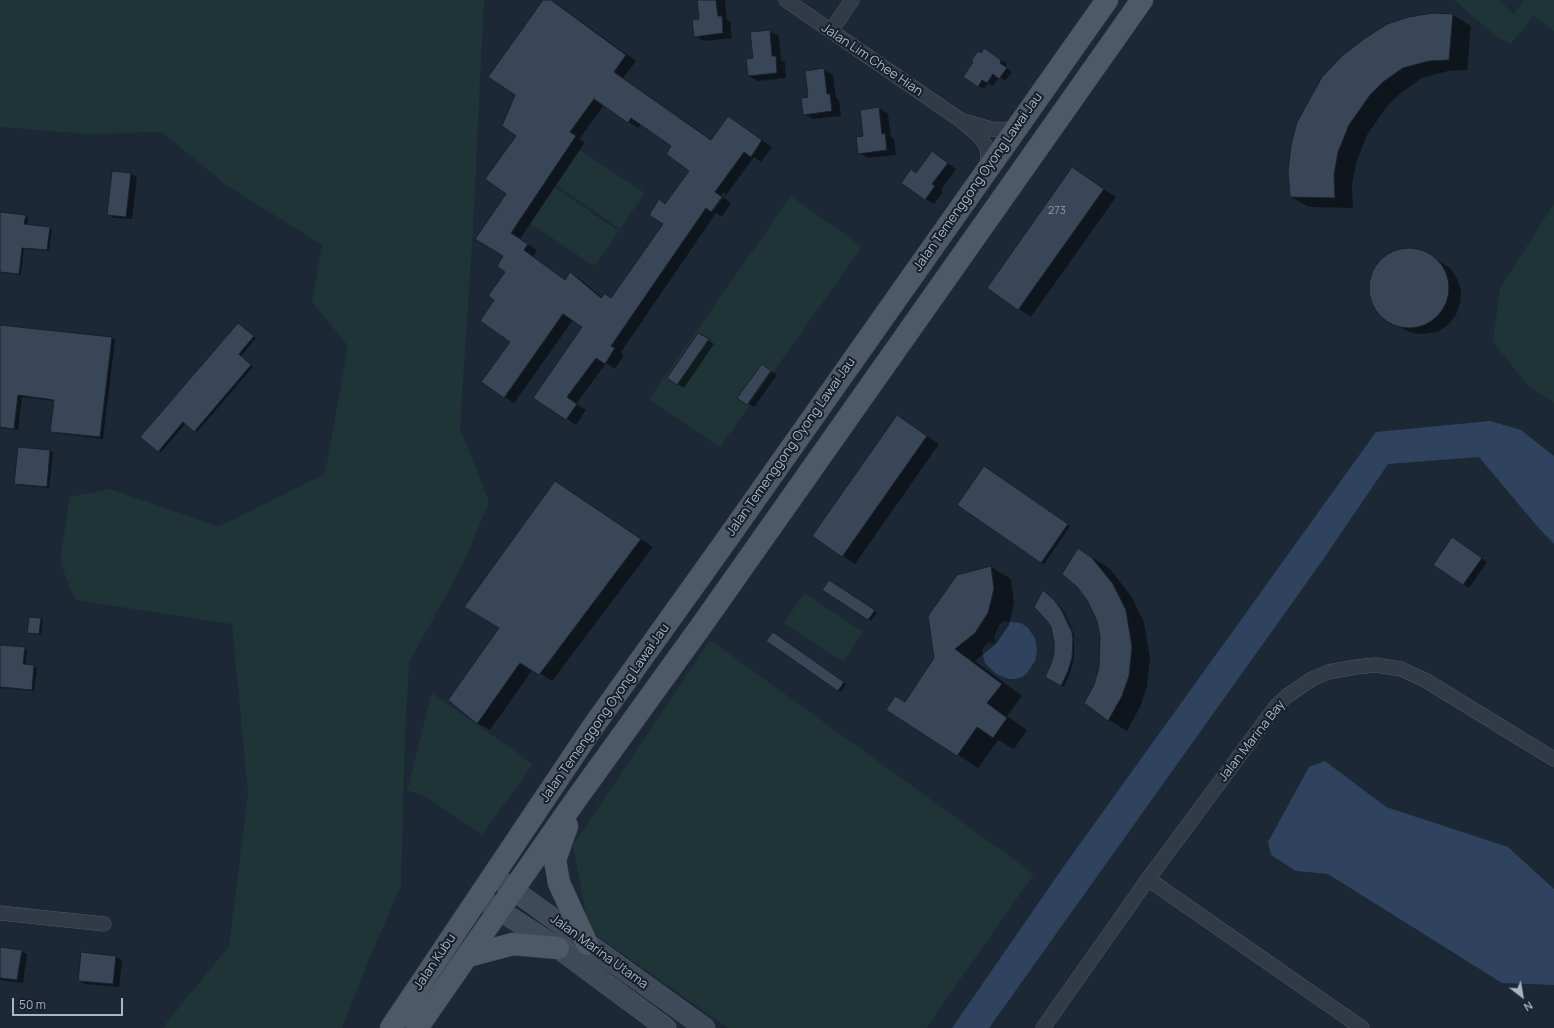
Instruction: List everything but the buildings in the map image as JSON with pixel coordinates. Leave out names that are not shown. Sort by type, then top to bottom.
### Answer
[{"type":"main road","name":"Jalan Temenggong Oyong Lawai Jau","points":[[479,897],[592,728],[1107,0]]},
{"type":"main road","points":[[1040,93],[1086,62],[1107,51],[1114,0]]},
{"type":"main road","name":"Jalan Temenggong Oyong Lawai Jau","points":[[500,910],[577,798],[704,622],[1142,0]]},
{"type":"main road","points":[[577,798],[555,860],[559,883],[587,944]]},
{"type":"main road","name":"Jalan Marina Utama","points":[[494,876],[705,1028]]},
{"type":"main road","name":"Jalan Marina Utama","points":[[479,897],[558,948],[666,1028]]},
{"type":"main road","name":"Jalan Kubu","points":[[391,1028],[479,897]]},
{"type":"main road","name":"Jalan Kubu","points":[[417,1028],[500,910]]},
{"type":"main road","points":[[468,956],[513,944],[558,948]]},
{"type":"street","name":"Jalan Lim Chee Hian","points":[[786,0],[959,119],[978,135],[985,144],[988,152],[987,170]]},
{"type":"street","points":[[831,31],[852,0]]},
{"type":"street","name":"Jalan Lim Chee Hian","points":[[959,119],[991,129],[1003,130],[1016,128]]},
{"type":"street","name":"Jalan Marina Bay","points":[[1042,1028],[1148,879],[1277,705],[1299,687],[1312,679],[1328,672],[1340,669],[1375,665],[1401,669],[1424,680],[1554,759]]},
{"type":"street","points":[[1148,879],[1362,1028]]},
{"type":"street","points":[[0,913],[104,924]]},
{"type":"green space","points":[[0,0],[484,0],[473,227],[460,428],[489,502],[464,562],[409,663],[405,736],[401,886],[369,959],[342,1028],[162,1028],[229,946],[248,793],[232,624],[75,600],[60,562],[70,497],[110,489],[219,527],[325,474],[348,346],[312,302],[322,245],[226,185],[162,132],[86,134],[0,127]]},
{"type":"green space","points":[[1454,0],[1499,0],[1514,15],[1523,0],[1554,0],[1554,31],[1533,16],[1511,44],[1497,37]]},
{"type":"green space","points":[[580,150],[645,193],[620,229],[556,185]]},
{"type":"green space","points":[[554,187],[619,231],[594,266],[530,223]]},
{"type":"green space","points":[[791,196],[862,247],[720,447],[649,399]]},
{"type":"green space","points":[[1554,204],[1554,403],[1529,387],[1493,342],[1500,288]]},
{"type":"green space","points":[[804,593],[863,632],[843,662],[784,623]]},
{"type":"green space","points":[[710,640],[1034,874],[926,1028],[728,1028],[589,930],[573,845]]},
{"type":"green space","points":[[432,693],[533,764],[482,835],[425,796],[407,790]]},
{"type":"water","points":[[1490,421],[1521,430],[1554,456],[1554,544],[1479,457],[1388,464],[1322,561],[989,1028],[952,1028],[1064,866],[1376,432]]},
{"type":"water","points":[[1004,621],[1021,623],[1028,628],[1035,638],[1037,651],[1035,661],[1027,673],[1016,679],[1009,679],[996,674],[985,663],[982,652],[983,648],[989,642],[996,643],[994,638],[996,631],[1000,624]]},
{"type":"water","points":[[1325,761],[1386,807],[1508,847],[1554,889],[1554,985],[1502,983],[1328,874],[1296,871],[1271,855],[1268,842],[1309,767]]}]
